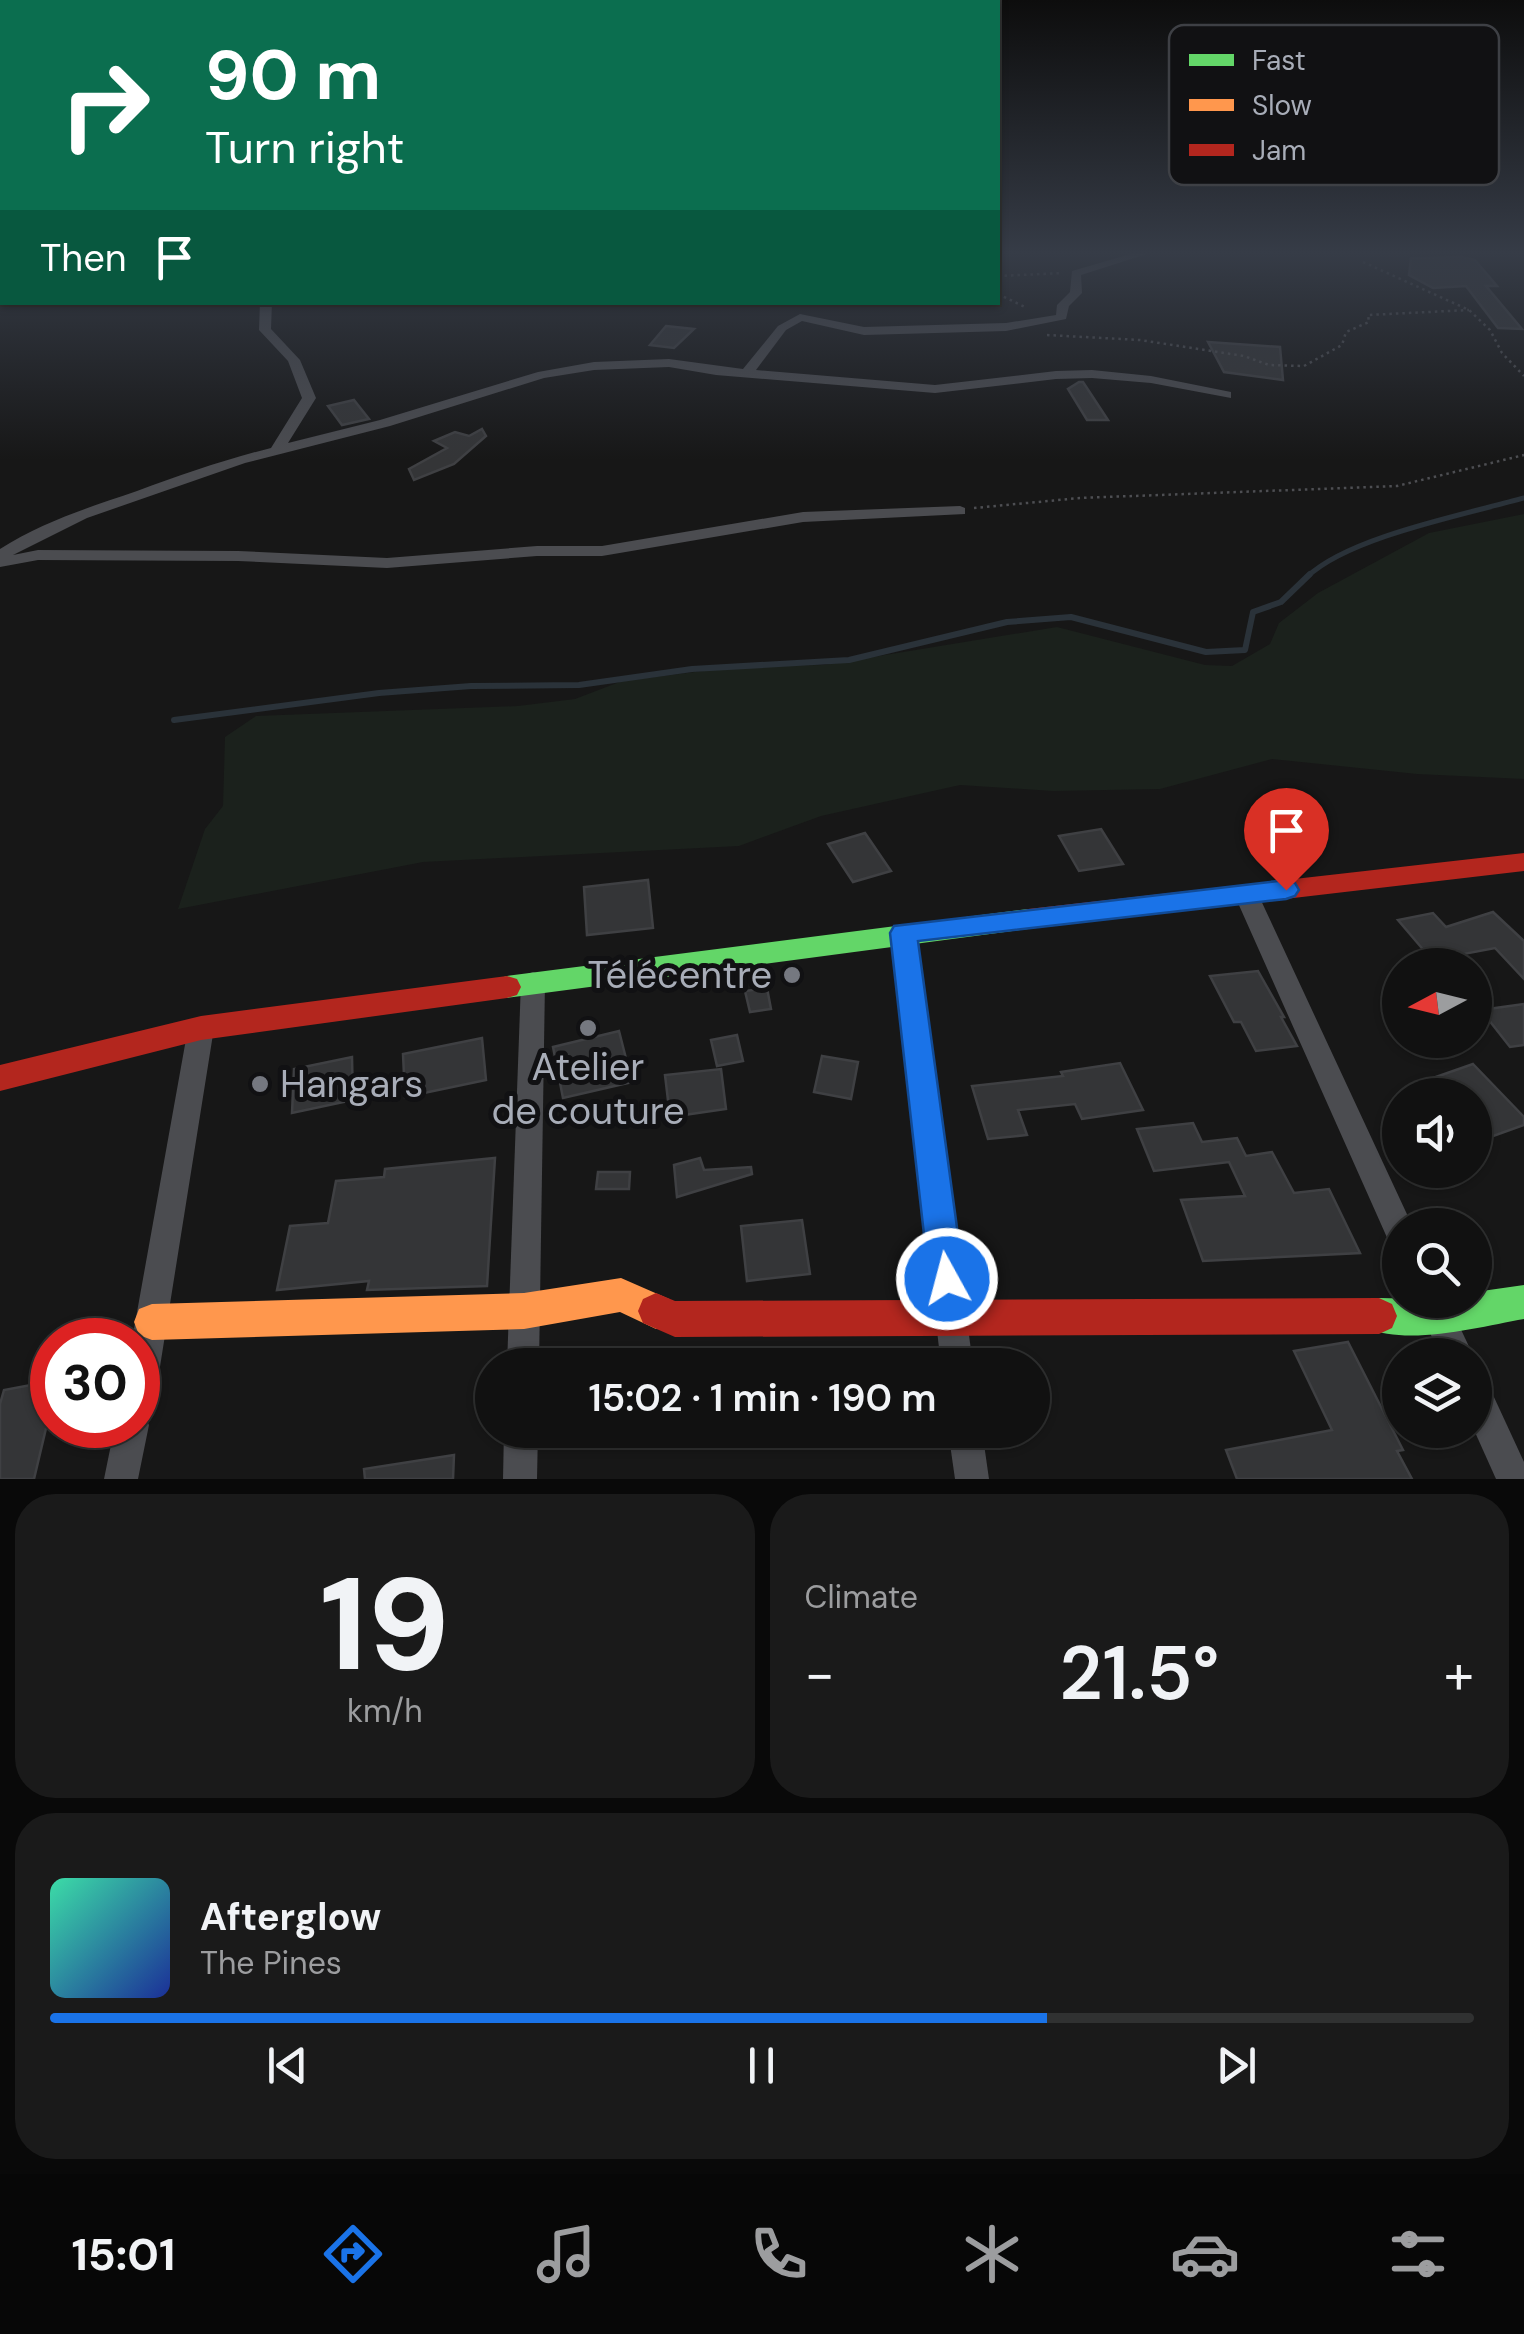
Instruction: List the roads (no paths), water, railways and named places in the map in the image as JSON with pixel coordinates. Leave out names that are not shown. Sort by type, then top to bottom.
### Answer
[{"type":"main road","points":[[0,1078],[201,1028],[903,933],[1524,862]]},
{"type":"main road","points":[[160,1322],[524,1311],[621,1295],[675,1320],[1382,1309]]},
{"type":"main road","points":[[1492,1304],[1524,1302]]},
{"type":"street","points":[[265,322],[265,330],[290,352],[306,378],[309,398],[276,450]]},
{"type":"street","points":[[748,372],[782,328],[792,322]]},
{"type":"street","points":[[821,322],[864,332],[1006,327],[1037,322]]},
{"type":"street","points":[[0,559],[25,540],[82,516],[276,450],[542,375],[594,366],[669,362],[934,390],[964,390],[1071,374],[1112,376],[1226,395]]},
{"type":"street","points":[[0,559],[58,555],[238,556],[387,563],[602,550],[802,517],[960,510]]},
{"type":"street","points":[[1246,894],[1389,1208]]},
{"type":"street","points":[[903,933],[956,1348]]},
{"type":"street","points":[[523,1348],[533,982]]},
{"type":"street","points":[[153,1318],[201,1028]]},
{"type":"street","points":[[1492,1431],[1514,1479]]},
{"type":"street","points":[[122,1479],[128,1448]]},
{"type":"street","points":[[520,1479],[521,1448]]},
{"type":"street","points":[[968,1448],[972,1479]]},
{"type":"waterway","points":[[1307,577],[1350,550],[1379,539],[1524,498]]},
{"type":"waterway","points":[[174,720],[379,693],[471,686],[579,685],[692,669],[849,660],[1007,622],[1071,617],[1206,652],[1245,650],[1253,612],[1281,602],[1310,574]]},
{"type":"place","name":"Télécentre","points":[[792,975]]},
{"type":"place","name":"Atelier de couture","points":[[588,1028]]},
{"type":"place","name":"Hangars","points":[[260,1084]]}]
